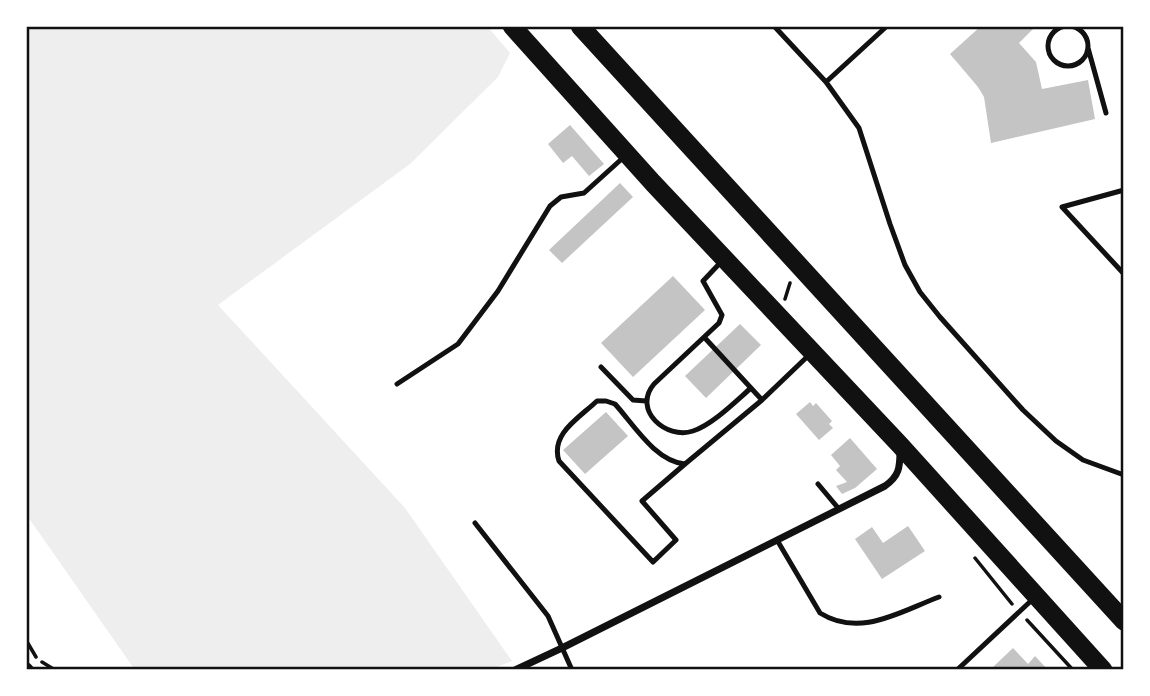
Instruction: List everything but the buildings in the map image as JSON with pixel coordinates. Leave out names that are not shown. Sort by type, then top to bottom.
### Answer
[{"type":"highway","points":[[512,26],[724,259],[900,445],[1103,670]]},
{"type":"highway","points":[[580,26],[1124,621]]},
{"type":"street","points":[[515,670],[839,509],[895,478],[900,469],[900,445]]},
{"type":"lane","points":[[774,26],[827,82],[859,128],[905,265],[920,292],[1023,410],[1056,441],[1083,460],[1124,475]]},
{"type":"lane","points":[[827,82],[887,26]]},
{"type":"lane","points":[[1088,46],[1083,59],[1073,66],[1060,65],[1050,56],[1048,43],[1054,32],[1066,27],[1077,28],[1087,40],[1106,113]]},
{"type":"lane","points":[[397,384],[458,344],[505,280],[550,206],[561,197],[584,192],[627,154]]},
{"type":"lane","points":[[1124,190],[1062,207],[1124,274]]},
{"type":"lane","points":[[724,259],[703,281],[722,315],[719,323],[654,384],[647,392],[646,401],[648,410],[662,426],[677,432],[693,431],[718,416],[751,388]]},
{"type":"lane","points":[[704,337],[762,400]]},
{"type":"lane","points":[[685,464],[666,458],[615,404],[606,401],[597,401],[560,435],[555,451],[559,461],[653,562],[676,540],[642,501],[762,400],[811,352]]},
{"type":"lane","points":[[601,367],[633,400],[646,401]]},
{"type":"lane","points":[[818,484],[839,509]]},
{"type":"lane","points":[[475,523],[548,616],[572,670]]},
{"type":"lane","points":[[777,540],[820,613],[831,620],[864,625],[939,597]]},
{"type":"lane","points":[[957,670],[1036,596]]},
{"type":"path","points":[[779,318],[798,265]]},
{"type":"shaded area","points":[[26,26],[487,26],[510,53],[498,77],[410,164],[218,305],[405,508],[512,661],[489,670],[135,670],[26,514]]}]
